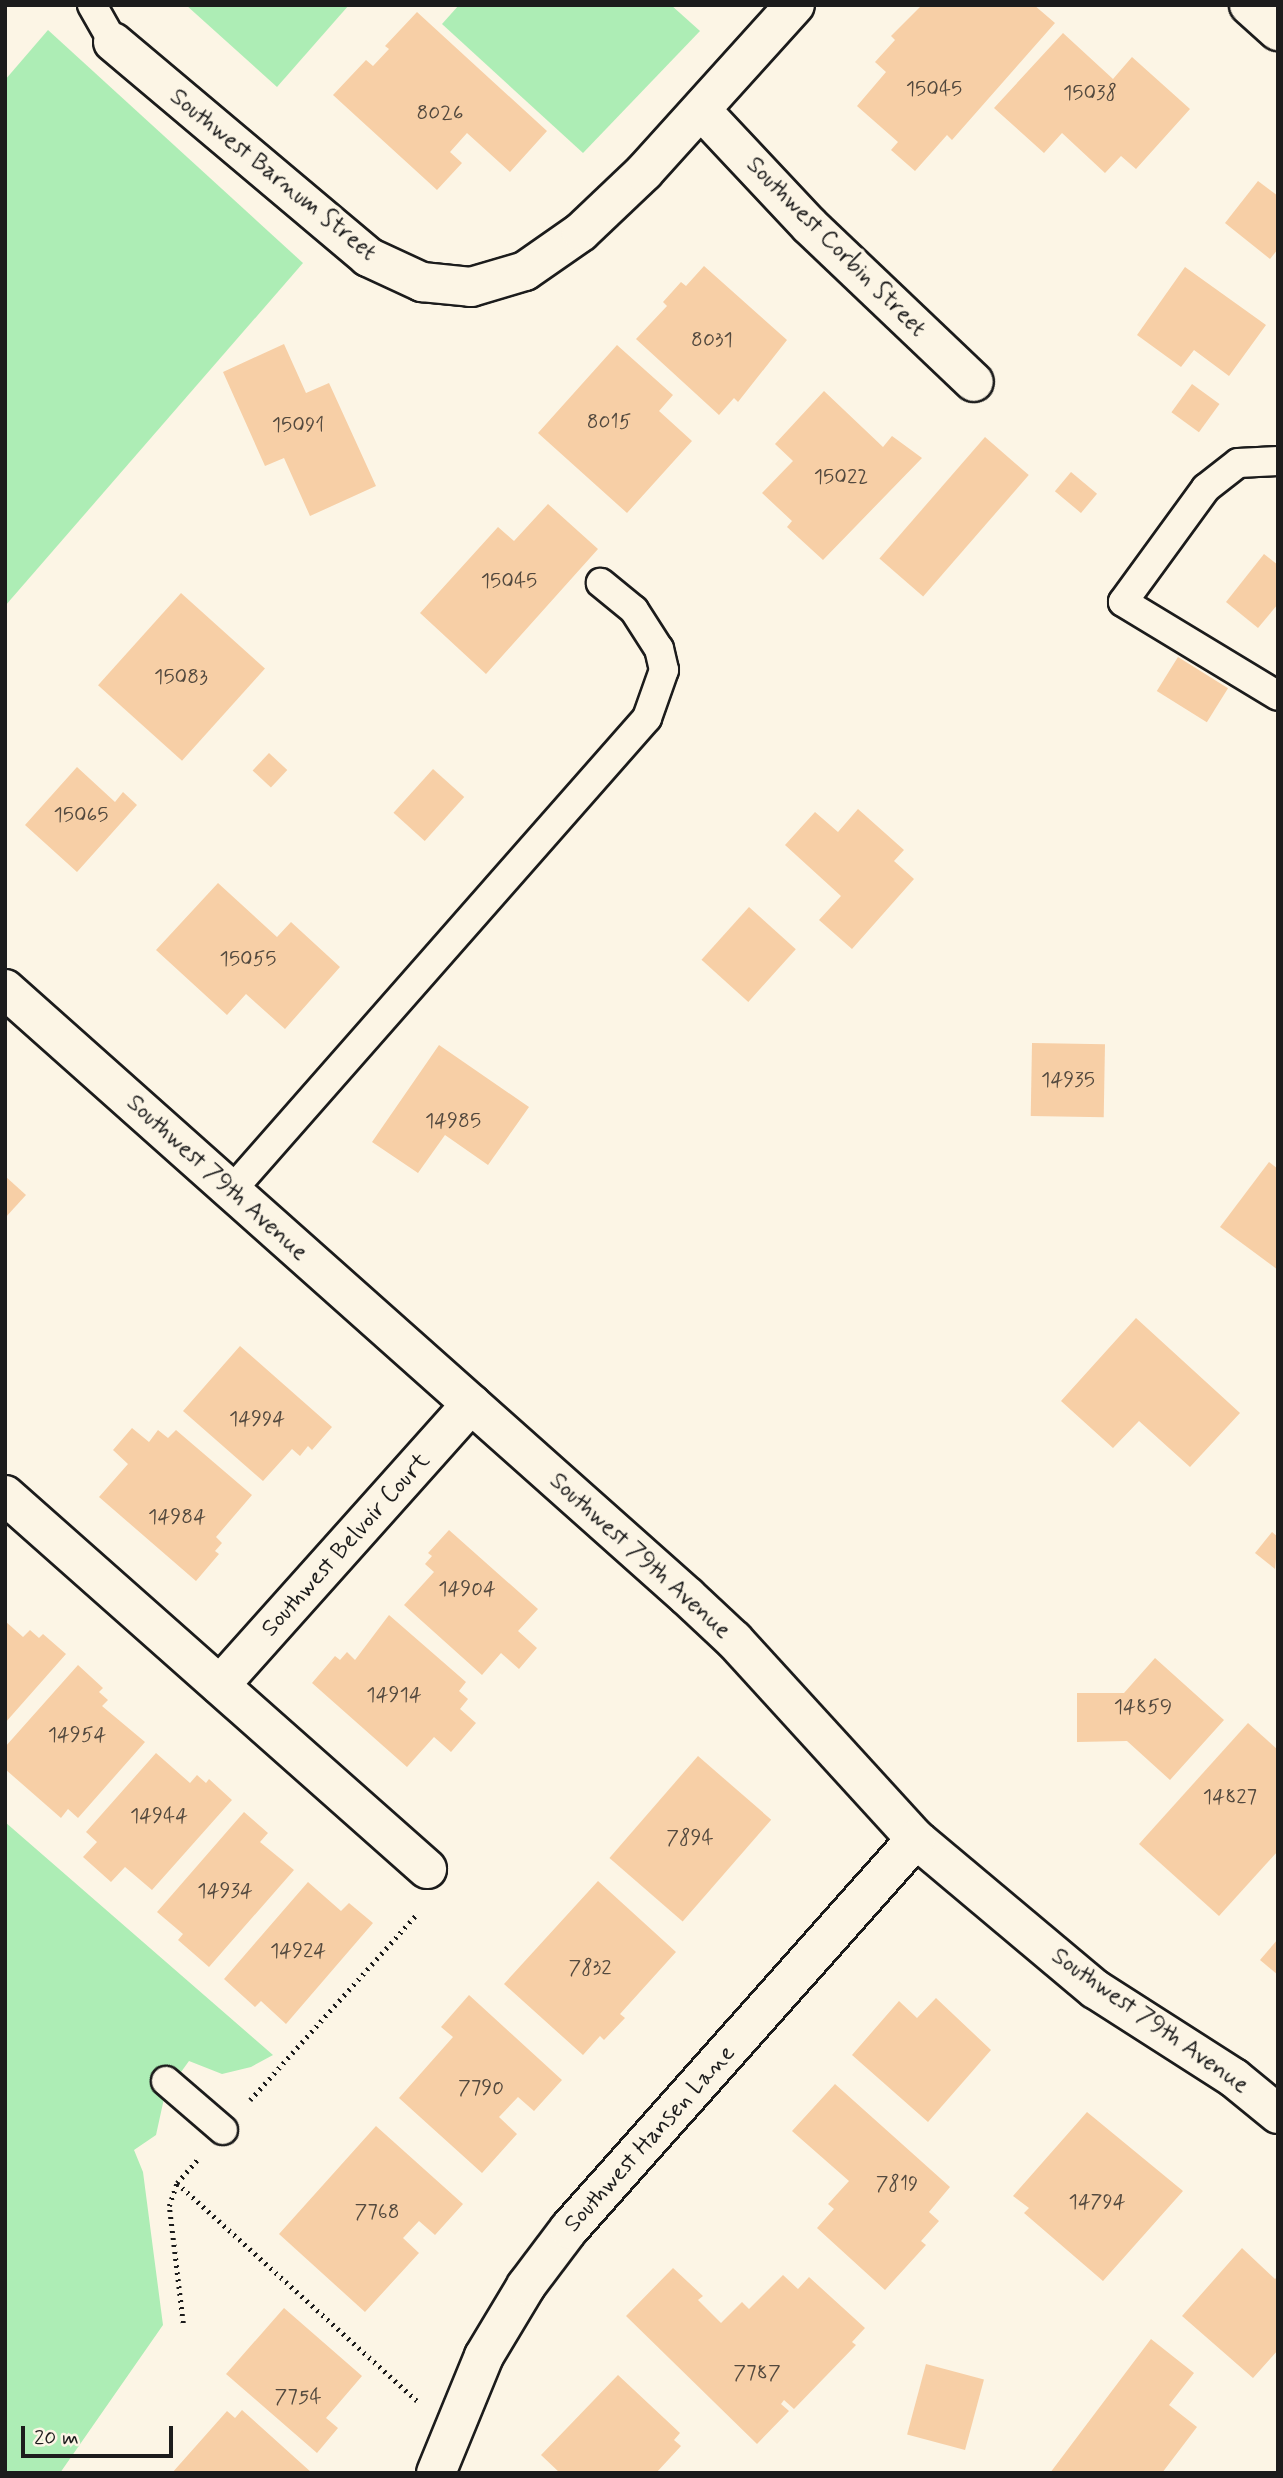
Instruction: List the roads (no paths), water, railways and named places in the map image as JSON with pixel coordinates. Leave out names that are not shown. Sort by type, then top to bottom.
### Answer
[{"type":"street","name":"Southwest Barnum Street","points":[[113,42],[368,257],[394,272],[446,285],[490,284],[544,261],[644,172],[795,5]]},
{"type":"street","points":[[1249,5],[1278,31]]},
{"type":"street","name":"Southwest Corbin Street","points":[[701,110],[810,226],[974,382]]},
{"type":"street","name":"Southwest 79th Avenue","points":[[5,989],[734,1640],[916,1839],[1095,1989],[1223,2071],[1278,2114]]},
{"type":"street","name":"Southwest Belvoir Court","points":[[220,1685],[471,1404]]},
{"type":"street","points":[[5,1495],[427,1869]]},
{"type":"street","name":"Southwest Hansen Lane","points":[[436,2473],[484,2356],[526,2286],[569,2229],[916,1839]]},
{"type":"lane","name":"Southwest Barnum Street","points":[[92,5],[113,42]]},
{"type":"lane","points":[[1278,461],[1238,463],[1206,488],[1122,602],[1278,696]]},
{"type":"lane","points":[[231,1191],[647,718],[664,670],[659,649],[634,610],[601,583]]},
{"type":"lane","points":[[166,2081],[223,2130]]}]
